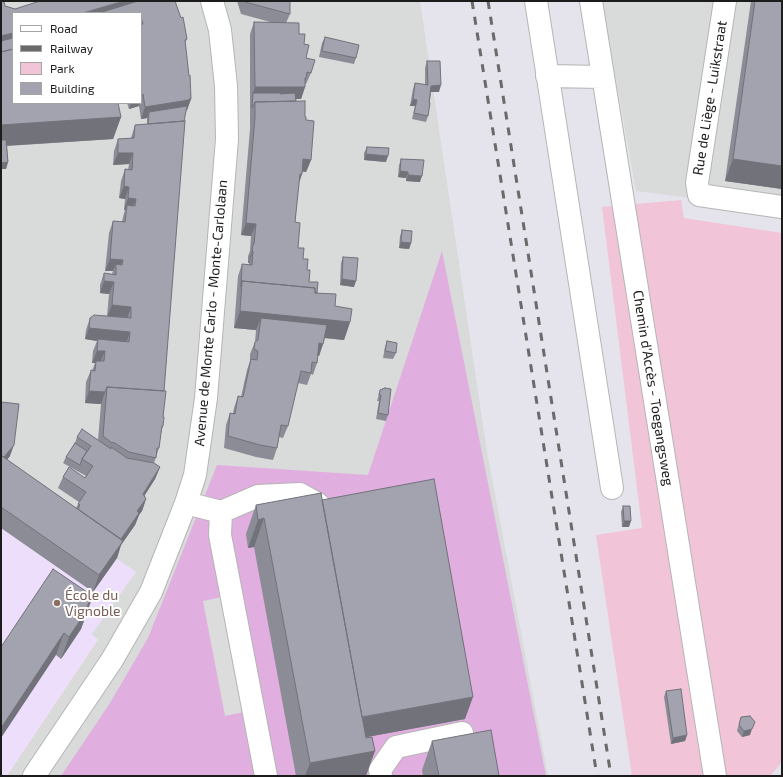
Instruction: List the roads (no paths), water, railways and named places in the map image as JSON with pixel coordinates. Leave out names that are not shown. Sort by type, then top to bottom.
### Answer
[{"type":"street","name":"Avenue de Monte Carlo - Monte-Carlolaan","points":[[34,776],[112,660],[152,592],[186,503],[194,475],[206,398],[227,140],[226,86],[222,46],[220,30],[212,1]]},
{"type":"street","points":[[536,1],[612,488]]},
{"type":"street","name":"Chemin d'Accès - Toegangsweg","points":[[591,1],[715,776]]},
{"type":"street","name":"Rue de Liège - Luikstraat","points":[[725,1],[697,182],[699,195],[782,207]]},
{"type":"street","points":[[547,76],[603,77]]},
{"type":"street","points":[[186,503],[221,512],[258,496],[300,494],[318,504],[335,525]]},
{"type":"street","points":[[221,512],[220,535],[266,776]]},
{"type":"street","points":[[381,776],[380,770],[396,746],[462,733]]},
{"type":"railway","points":[[472,1],[597,776]]},
{"type":"railway","points":[[488,1],[611,776]]},
{"type":"place","name":"École du Vignoble","points":[[57,603]]}]
